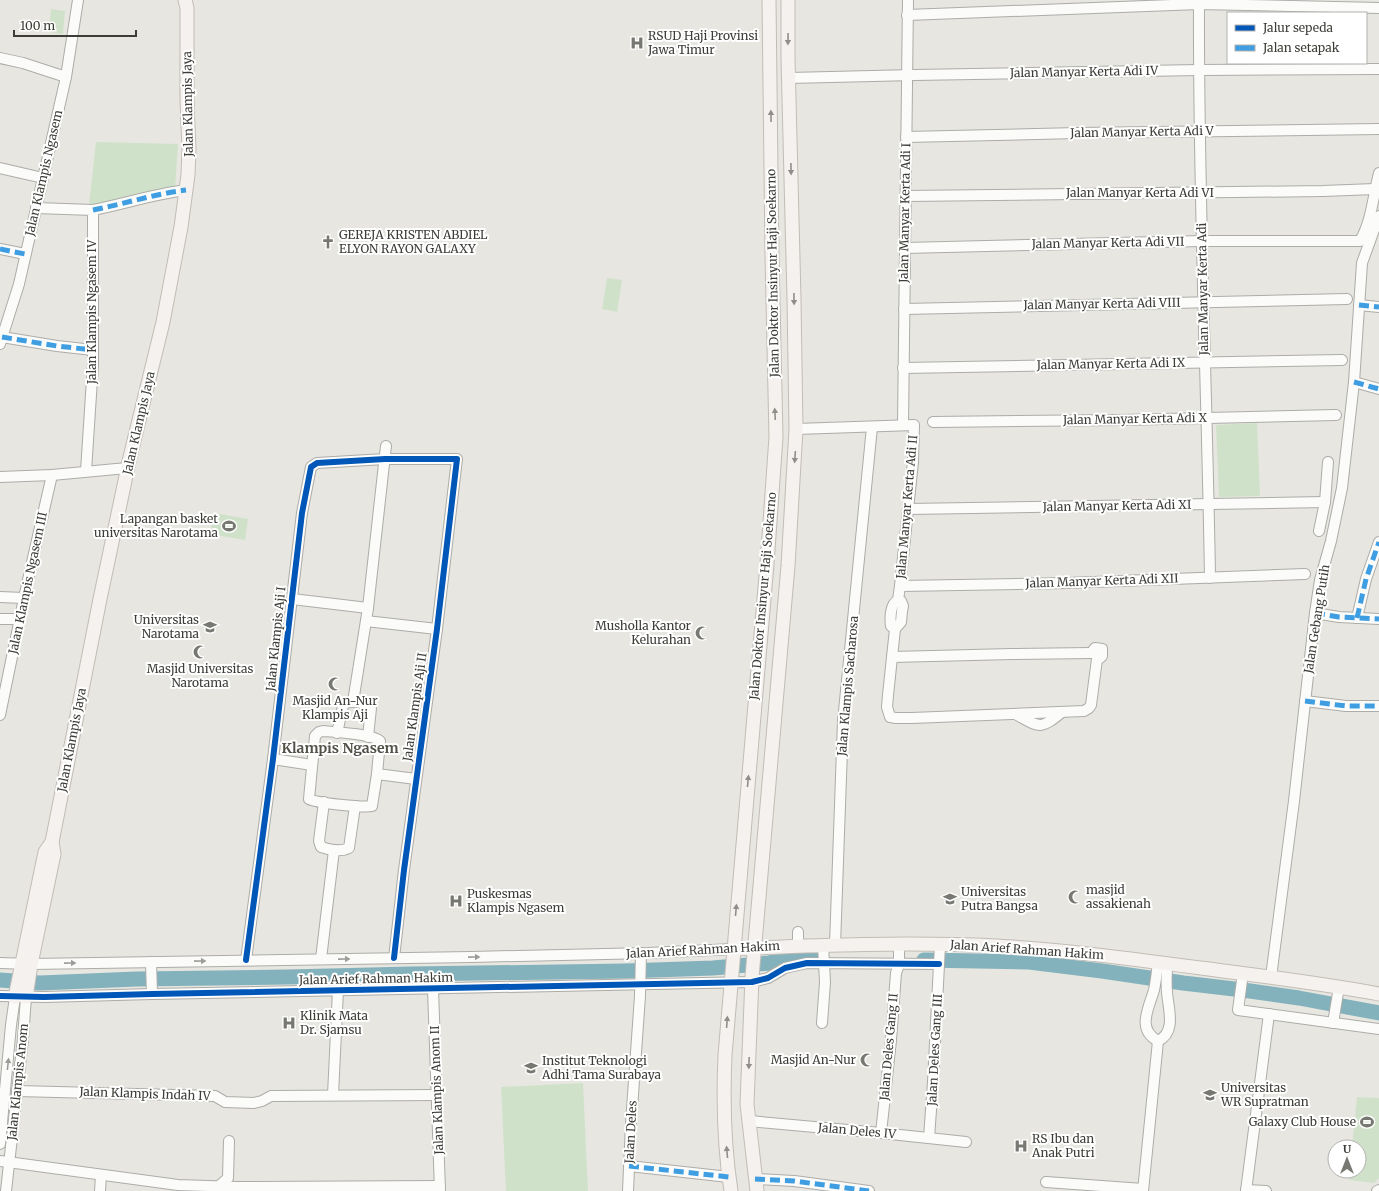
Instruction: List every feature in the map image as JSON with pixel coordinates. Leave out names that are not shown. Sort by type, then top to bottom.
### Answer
[{"type":"main road","name":"Jalan Doktor Insinyur Haji Soekarno","points":[[731,1191],[726,1148],[724,1077],[732,954],[767,564],[776,437],[769,0]]},
{"type":"main road","name":"Jalan Doktor Insinyur Haji Soekarno","points":[[756,1185],[747,1104],[752,980],[788,566],[796,429],[788,0]]},
{"type":"main road","name":"Jalan Klampis Jaya","points":[[21,993],[45,852],[52,842],[127,468],[163,322],[181,227],[189,150],[187,94],[187,3]]},
{"type":"main road","points":[[769,66],[789,72]]},
{"type":"main road","points":[[770,79],[789,72]]},
{"type":"main road","points":[[768,544],[770,548],[776,551],[785,550],[789,545]]},
{"type":"main road","points":[[767,564],[778,562],[788,566]]},
{"type":"main road","name":"Jalan Arief Rahman Hakim","points":[[732,954],[754,954],[798,939],[827,947],[899,956],[939,956],[1049,950],[1160,967],[1242,977],[1271,977],[1335,992],[1379,994]]},
{"type":"street","name":"Jalan Klampis Ngasem","points":[[1,340],[19,284],[66,77],[78,0]]},
{"type":"street","name":"Jalan Manyar Kerta Adi I","points":[[903,425],[908,0]]},
{"type":"street","points":[[907,15],[1199,2],[1379,8]]},
{"type":"street","name":"Jalan Manyar Kerta Adi","points":[[1199,2],[1202,241],[1210,578]]},
{"type":"street","points":[[0,58],[23,63],[66,77]]},
{"type":"street","name":"Jalan Manyar Kerta Adi IV","points":[[789,72],[907,75],[1199,70],[1379,69]]},
{"type":"street","name":"Jalan Manyar Kerta Adi V","points":[[906,136],[1379,129]]},
{"type":"street","points":[[0,168],[43,178]]},
{"type":"street","points":[[1375,189],[1379,173]]},
{"type":"street","name":"Jalan Manyar Kerta Adi VI","points":[[905,196],[1202,193],[1375,189]]},
{"type":"street","name":"Jalan Manyar Kerta Adi VII","points":[[904,248],[1202,241],[1360,241],[1371,214],[1375,189]]},
{"type":"street","points":[[36,208],[93,210],[163,193],[186,190]]},
{"type":"street","name":"Jalan Klampis Ngasem IV","points":[[86,471],[93,350],[93,210]]},
{"type":"street","name":"Jalan Gebang Putih","points":[[1271,977],[1294,801],[1315,613],[1320,580],[1331,541],[1342,488],[1354,382],[1362,263],[1379,216]]},
{"type":"street","points":[[0,249],[25,254]]},
{"type":"street","name":"Jalan Manyar Kerta Adi VIII","points":[[904,309],[1347,299]]},
{"type":"street","points":[[1359,304],[1379,307]]},
{"type":"street","points":[[1,340],[93,350]]},
{"type":"street","name":"Jalan Manyar Kerta Adi IX","points":[[903,368],[1342,360]]},
{"type":"street","points":[[1354,382],[1379,389]]},
{"type":"street","name":"Jalan Manyar Kerta Adi X","points":[[933,422],[1120,420],[1336,415]]},
{"type":"street","name":"Jalan Manyar Kerta Adi II","points":[[796,429],[903,425],[911,425],[915,428],[913,462],[900,586],[898,600],[894,602],[893,605],[891,622],[891,626],[895,629],[892,656],[887,707],[890,717],[912,718],[1084,711],[1089,708],[1092,699],[1094,656],[1012,654],[892,656]]},
{"type":"street","name":"Jalan Klampis Sacharosa","points":[[822,1023],[824,1004],[824,962],[827,947],[843,721],[872,427]]},
{"type":"street","points":[[353,702],[368,608],[386,446]]},
{"type":"street","name":"Jalan Klampis Aji I","points":[[246,960],[273,759],[302,513],[311,467],[317,463],[385,459],[458,459]]},
{"type":"street","name":"Jalan Klampis Aji II","points":[[394,958],[458,459]]},
{"type":"street","points":[[1319,531],[1325,502],[1328,462]]},
{"type":"street","points":[[0,477],[52,475],[127,468]]},
{"type":"street","name":"Jalan Klampis Ngasem III","points":[[0,715],[24,598],[52,475]]},
{"type":"street","name":"Jalan Manyar Kerta Adi XI","points":[[908,509],[1325,502]]},
{"type":"street","points":[[1357,618],[1366,579],[1379,542]]},
{"type":"street","name":"Jalan Manyar Kerta Adi XII","points":[[900,586],[1067,583],[1305,574]]},
{"type":"street","points":[[0,597],[24,598]]},
{"type":"street","points":[[292,599],[368,608]]},
{"type":"street","points":[[1315,613],[1339,617],[1379,619]]},
{"type":"street","points":[[0,619],[20,619]]},
{"type":"street","points":[[366,621],[437,629]]},
{"type":"street","points":[[1305,701],[1346,706],[1379,706]]},
{"type":"street","points":[[337,732],[342,706],[345,703],[353,702],[367,704],[371,708],[368,737]]},
{"type":"street","points":[[323,731],[368,737],[378,739],[380,741],[372,806],[355,806],[309,799],[315,736],[323,731]]},
{"type":"street","points":[[273,759],[312,765]]},
{"type":"street","points":[[377,774],[416,779]]},
{"type":"street","points":[[324,802],[319,844],[323,848],[334,850],[349,848],[355,806]]},
{"type":"street","points":[[321,959],[334,850]]},
{"type":"street","name":"Jalan Arief Rahman Hakim","points":[[0,963],[25,967],[246,960],[640,957],[732,954]]},
{"type":"street","name":"Jalan Arief Rahman Hakim","points":[[0,996],[21,993],[152,994],[433,989],[641,981],[752,980],[768,978],[785,968],[798,964],[899,956],[939,956]]},
{"type":"street","name":"Jalan Deles Gang II","points":[[881,1133],[891,1040],[896,973],[899,956]]},
{"type":"street","name":"Jalan Deles Gang III","points":[[929,1138],[934,1082],[939,956]]},
{"type":"street","name":"Jalan Deles","points":[[628,1191],[641,981],[640,957]]},
{"type":"street","points":[[151,964],[152,994]]},
{"type":"street","points":[[1158,1041],[1164,1038],[1168,1033],[1170,1025],[1167,977],[1160,967]]},
{"type":"street","points":[[1158,1041],[1152,1038],[1149,1034],[1145,1016],[1153,994],[1160,967]]},
{"type":"street","points":[[1242,977],[1239,1005],[1269,1014],[1331,1018],[1379,1029]]},
{"type":"street","name":"Jalan Klampis Anom II","points":[[433,989],[440,1188]]},
{"type":"street","points":[[333,1096],[338,990]]},
{"type":"street","points":[[1331,1018],[1335,992]]},
{"type":"street","name":"Jalan Klampis Anom","points":[[0,1144],[11,1025],[21,993]]},
{"type":"street","name":"Jalan Klampis Anom","points":[[6,1191],[6,1162],[17,1091],[24,1025],[21,993]]},
{"type":"street","points":[[1153,994],[1167,995]]},
{"type":"street","points":[[1266,1191],[1246,1190],[1269,1014]]},
{"type":"street","points":[[11,1025],[24,1025]]},
{"type":"street","points":[[1046,1182],[1143,1190],[1158,1041]]},
{"type":"street","name":"Jalan Klampis Indah IV","points":[[17,1091],[215,1096],[225,1102],[259,1102],[270,1096],[437,1096]]},
{"type":"street","name":"Jalan Deles IV","points":[[749,1121],[966,1142]]},
{"type":"street","points":[[219,1189],[228,1178],[229,1141]]},
{"type":"street","points":[[6,1162],[219,1189],[440,1188]]},
{"type":"street","points":[[629,1166],[729,1177]]},
{"type":"street","points":[[100,1191],[101,1175]]},
{"type":"street","points":[[228,1178],[237,1189]]},
{"type":"street","points":[[756,1185],[794,1181],[869,1191]]},
{"type":"green space","points":[[51,9],[65,11],[63,34],[49,32]]},
{"type":"green space","points":[[96,142],[178,144],[175,190],[110,207],[89,205]]},
{"type":"green space","points":[[607,278],[622,280],[617,312],[602,309]]},
{"type":"green space","points":[[1257,423],[1260,496],[1219,497],[1216,425]]},
{"type":"green space","name":"Lapangan basket universitas Narotama","points":[[214,513],[248,519],[245,540],[210,534]]},
{"type":"green space","points":[[583,1083],[588,1191],[506,1191],[501,1087]]},
{"type":"green space","name":"Galaxy Club House","points":[[1357,1097],[1379,1098],[1379,1178],[1374,1183],[1349,1180],[1367,1179],[1367,1139],[1353,1139]]},
{"type":"waterway","points":[[0,980],[40,983],[137,979],[625,971],[713,968],[787,960],[816,960]]},
{"type":"waterway","points":[[924,960],[1029,962],[1299,998],[1379,1013]]},
{"type":"marked path","points":[[93,210],[186,190]]},
{"type":"marked path","points":[[0,249],[25,254]]},
{"type":"marked path","points":[[1359,305],[1379,307]]},
{"type":"marked path","points":[[2,337],[93,350]]},
{"type":"marked path","points":[[1354,382],[1379,389]]},
{"type":"marked path","points":[[1357,618],[1366,579],[1379,542]]},
{"type":"marked path","points":[[1315,613],[1339,617],[1379,619]]},
{"type":"marked path","points":[[1305,701],[1346,706],[1379,706]]},
{"type":"marked path","points":[[629,1166],[729,1177]]},
{"type":"marked path","points":[[755,1179],[794,1181],[869,1191]]},
{"type":"cycle path","points":[[246,960],[273,759],[302,513],[311,467],[317,463],[385,459],[457,459],[437,629],[404,870],[394,958]]},
{"type":"cycle path","points":[[0,996],[44,997],[752,982],[768,978],[785,968],[807,963],[939,964]]},
{"type":"place","name":"RSUD Haji Provinsi Jawa Timur","points":[[637,43]]},
{"type":"place","name":"GEREJA KRISTEN ABDIEL ELYON RAYON GALAXY","points":[[328,242]]},
{"type":"place","name":"Lapangan basket universitas Narotama","points":[[229,526]]},
{"type":"place","name":"Universitas Narotama","points":[[210,627]]},
{"type":"place","name":"Musholla Kantor Kelurahan","points":[[702,633]]},
{"type":"place","name":"Masjid Universitas Narotama","points":[[200,652]]},
{"type":"place","name":"Masjid An-Nur Klampis Aji","points":[[335,684]]},
{"type":"place","name":"masjid assakienah","points":[[1075,897]]},
{"type":"place","name":"Universitas Putra Bangsa","points":[[950,899]]},
{"type":"place","name":"Puskesmas Klampis Ngasem","points":[[456,901]]},
{"type":"place","name":"Klinik Mata Dr. Sjamsu","points":[[289,1023]]},
{"type":"place","name":"Masjid An-Nur","points":[[867,1060]]},
{"type":"place","name":"Institut Teknologi Adhi Tama Surabaya","points":[[531,1068]]},
{"type":"place","name":"Universitas WR Supratman","points":[[1210,1095]]},
{"type":"place","name":"Galaxy Club House","points":[[1367,1122]]},
{"type":"place","name":"RS Ibu dan Anak Putri","points":[[1021,1146]]},
{"type":"district","name":"Klampis Ngasem","points":[[340,748]]}]
